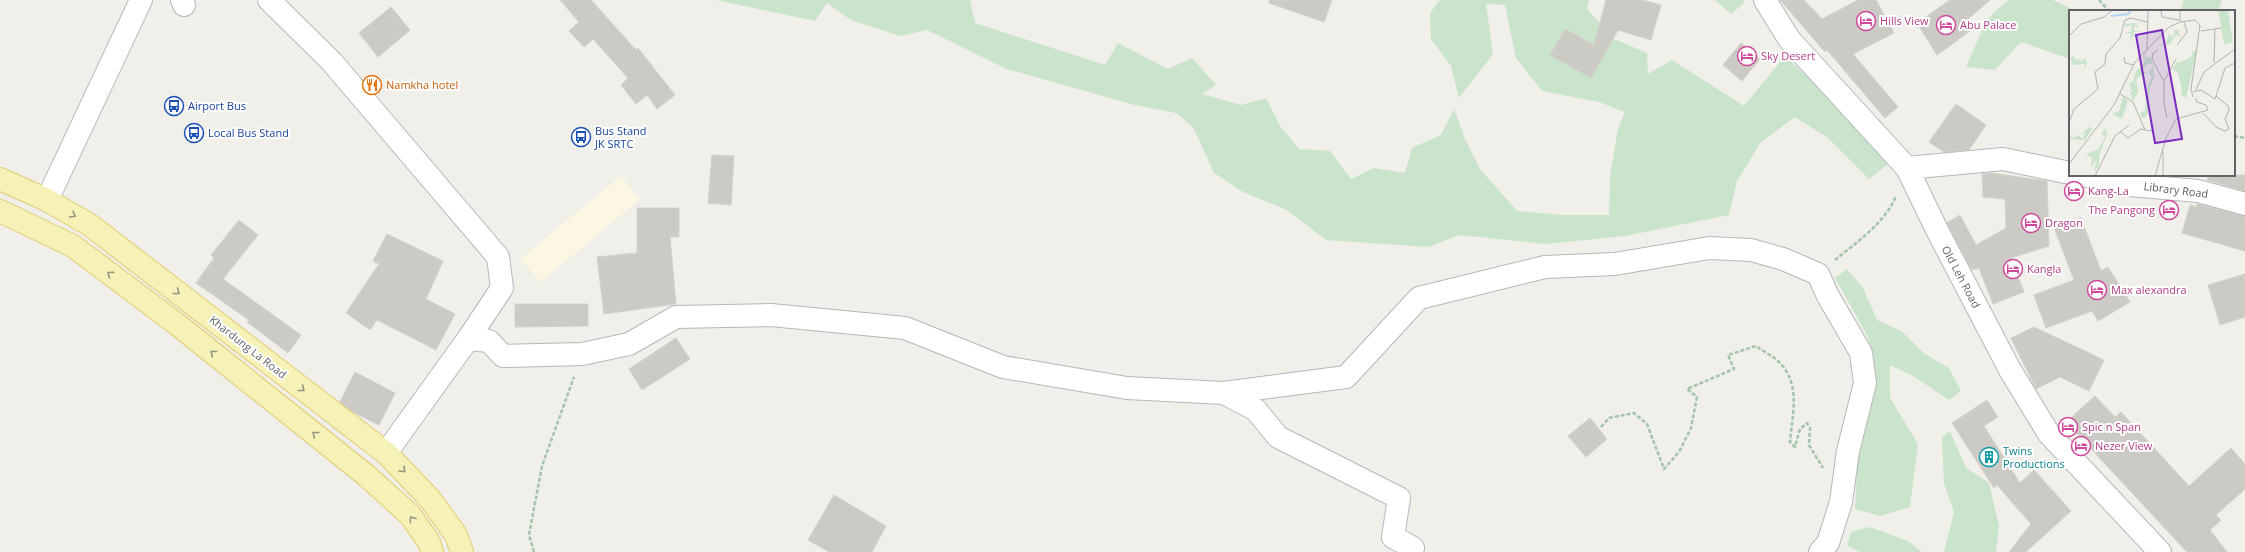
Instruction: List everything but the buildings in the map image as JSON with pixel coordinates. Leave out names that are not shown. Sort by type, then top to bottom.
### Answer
[{"type":"main road","name":"Khardung La Road","points":[[0,179],[47,200],[90,225],[386,453],[430,499],[456,535],[462,552]]},
{"type":"main road","points":[[35,227],[47,200]]},
{"type":"main road","points":[[0,211],[35,227],[79,251],[178,325],[367,476],[410,515],[429,542],[432,552]]},
{"type":"main road","points":[[367,476],[386,453]]},
{"type":"street","points":[[47,200],[141,0]]},
{"type":"street","points":[[269,0],[332,62],[498,257],[502,288],[468,339],[386,453]]},
{"type":"street","name":"Old Leh Road","points":[[1765,0],[1789,39],[1907,168],[1936,230],[1992,335],[2049,434],[2160,552]]},
{"type":"street","points":[[1907,168],[2003,159],[2069,172]]},
{"type":"street","name":"Library Road","points":[[2087,176],[2130,185],[2198,191],[2245,204]]},
{"type":"street","points":[[468,339],[489,341],[503,356],[582,354],[629,344],[676,317],[771,315],[905,328],[1003,367],[1127,388],[1224,393],[1346,376],[1419,298],[1545,267],[1616,264],[1709,248],[1751,250],[1784,259],[1818,274],[1828,296],[1862,353],[1865,383],[1848,451],[1841,502],[1828,543],[1820,552]]},
{"type":"street","points":[[1224,393],[1256,410],[1278,437],[1399,498],[1393,537],[1413,548],[1412,552]]},
{"type":"path","points":[[2100,0],[2108,10]]},
{"type":"path","points":[[2235,136],[2245,138]]},
{"type":"path","points":[[1818,274],[1865,236],[1892,207],[1907,168]]},
{"type":"path","points":[[1600,427],[1609,418],[1634,413],[1647,424],[1664,469],[1679,452],[1691,428],[1696,397],[1687,389],[1734,369],[1728,355],[1756,346],[1781,364],[1792,381],[1795,400],[1790,442],[1795,447],[1800,429],[1807,422],[1810,428],[1809,444],[1841,502]]},
{"type":"path","points":[[534,552],[529,535],[542,466],[582,354]]},
{"type":"shaded area","points":[[621,176],[640,199],[541,282],[520,259]]},
{"type":"green space","points":[[716,0],[970,0],[975,23],[1105,65],[1118,43],[1168,69],[1192,58],[1216,85],[1202,94],[1241,105],[1266,98],[1280,126],[1299,149],[1330,151],[1351,179],[1374,168],[1405,173],[1412,148],[1441,135],[1454,109],[1465,139],[1480,169],[1517,211],[1562,215],[1609,215],[1610,176],[1618,129],[1625,112],[1599,102],[1542,91],[1516,58],[1505,5],[1486,4],[1493,54],[1459,98],[1451,66],[1431,39],[1430,13],[1440,0],[1589,0],[1587,9],[1614,39],[1647,53],[1648,74],[1672,60],[1744,106],[1785,56],[1844,110],[1884,130],[1887,165],[1869,179],[1828,138],[1795,117],[1761,142],[1737,181],[1729,215],[1625,236],[1546,244],[1460,235],[1428,247],[1326,240],[1287,210],[1243,192],[1214,173],[1193,127],[1176,113],[1135,105],[1007,69],[927,30],[900,36],[851,20],[827,3],[815,21]]},
{"type":"green space","points":[[1715,0],[1743,0],[1744,3],[1731,14]]},
{"type":"green space","points":[[2008,0],[2053,0],[2074,10],[2069,10],[2069,59],[2021,42],[1995,70],[1966,67],[1987,19]]},
{"type":"green space","points":[[2184,0],[2222,0],[2218,10],[2180,10]]},
{"type":"green space","points":[[1847,269],[1863,288],[1877,320],[1901,331],[1925,354],[1949,368],[1961,391],[1949,400],[1913,376],[1890,365],[1890,398],[1918,444],[1910,507],[1880,516],[1855,509],[1857,464],[1874,360],[1867,335],[1835,278]]},
{"type":"green space","points":[[1950,431],[1966,468],[1989,483],[1999,526],[1996,552],[1944,552],[1954,512],[1944,483],[1942,437]]},
{"type":"green space","points":[[1870,527],[1908,541],[1922,552],[1860,552],[1847,546],[1851,532]]},
{"type":"place","name":"Hills View","points":[[1866,21]]},
{"type":"place","name":"Abu Palace","points":[[1946,25]]},
{"type":"place","name":"Sky Desert","points":[[1747,56]]},
{"type":"place","name":"Namkha hotel","points":[[372,85]]},
{"type":"place","name":"Airport Bus","points":[[174,106]]},
{"type":"place","name":"Local Bus Stand","points":[[194,133]]},
{"type":"place","name":"Bus Stand JK SRTC","points":[[581,137]]},
{"type":"place","name":"Kang-La","points":[[2074,191]]},
{"type":"place","name":"The Pangong","points":[[2169,210]]},
{"type":"place","name":"Dragon","points":[[2031,223]]},
{"type":"place","name":"Kangla","points":[[2013,269]]},
{"type":"place","name":"Max alexandra","points":[[2097,290]]},
{"type":"place","name":"Spic n Span","points":[[2068,427]]},
{"type":"place","name":"Nezer View","points":[[2081,446]]},
{"type":"place","name":"Twins Productions","points":[[1989,457]]}]
